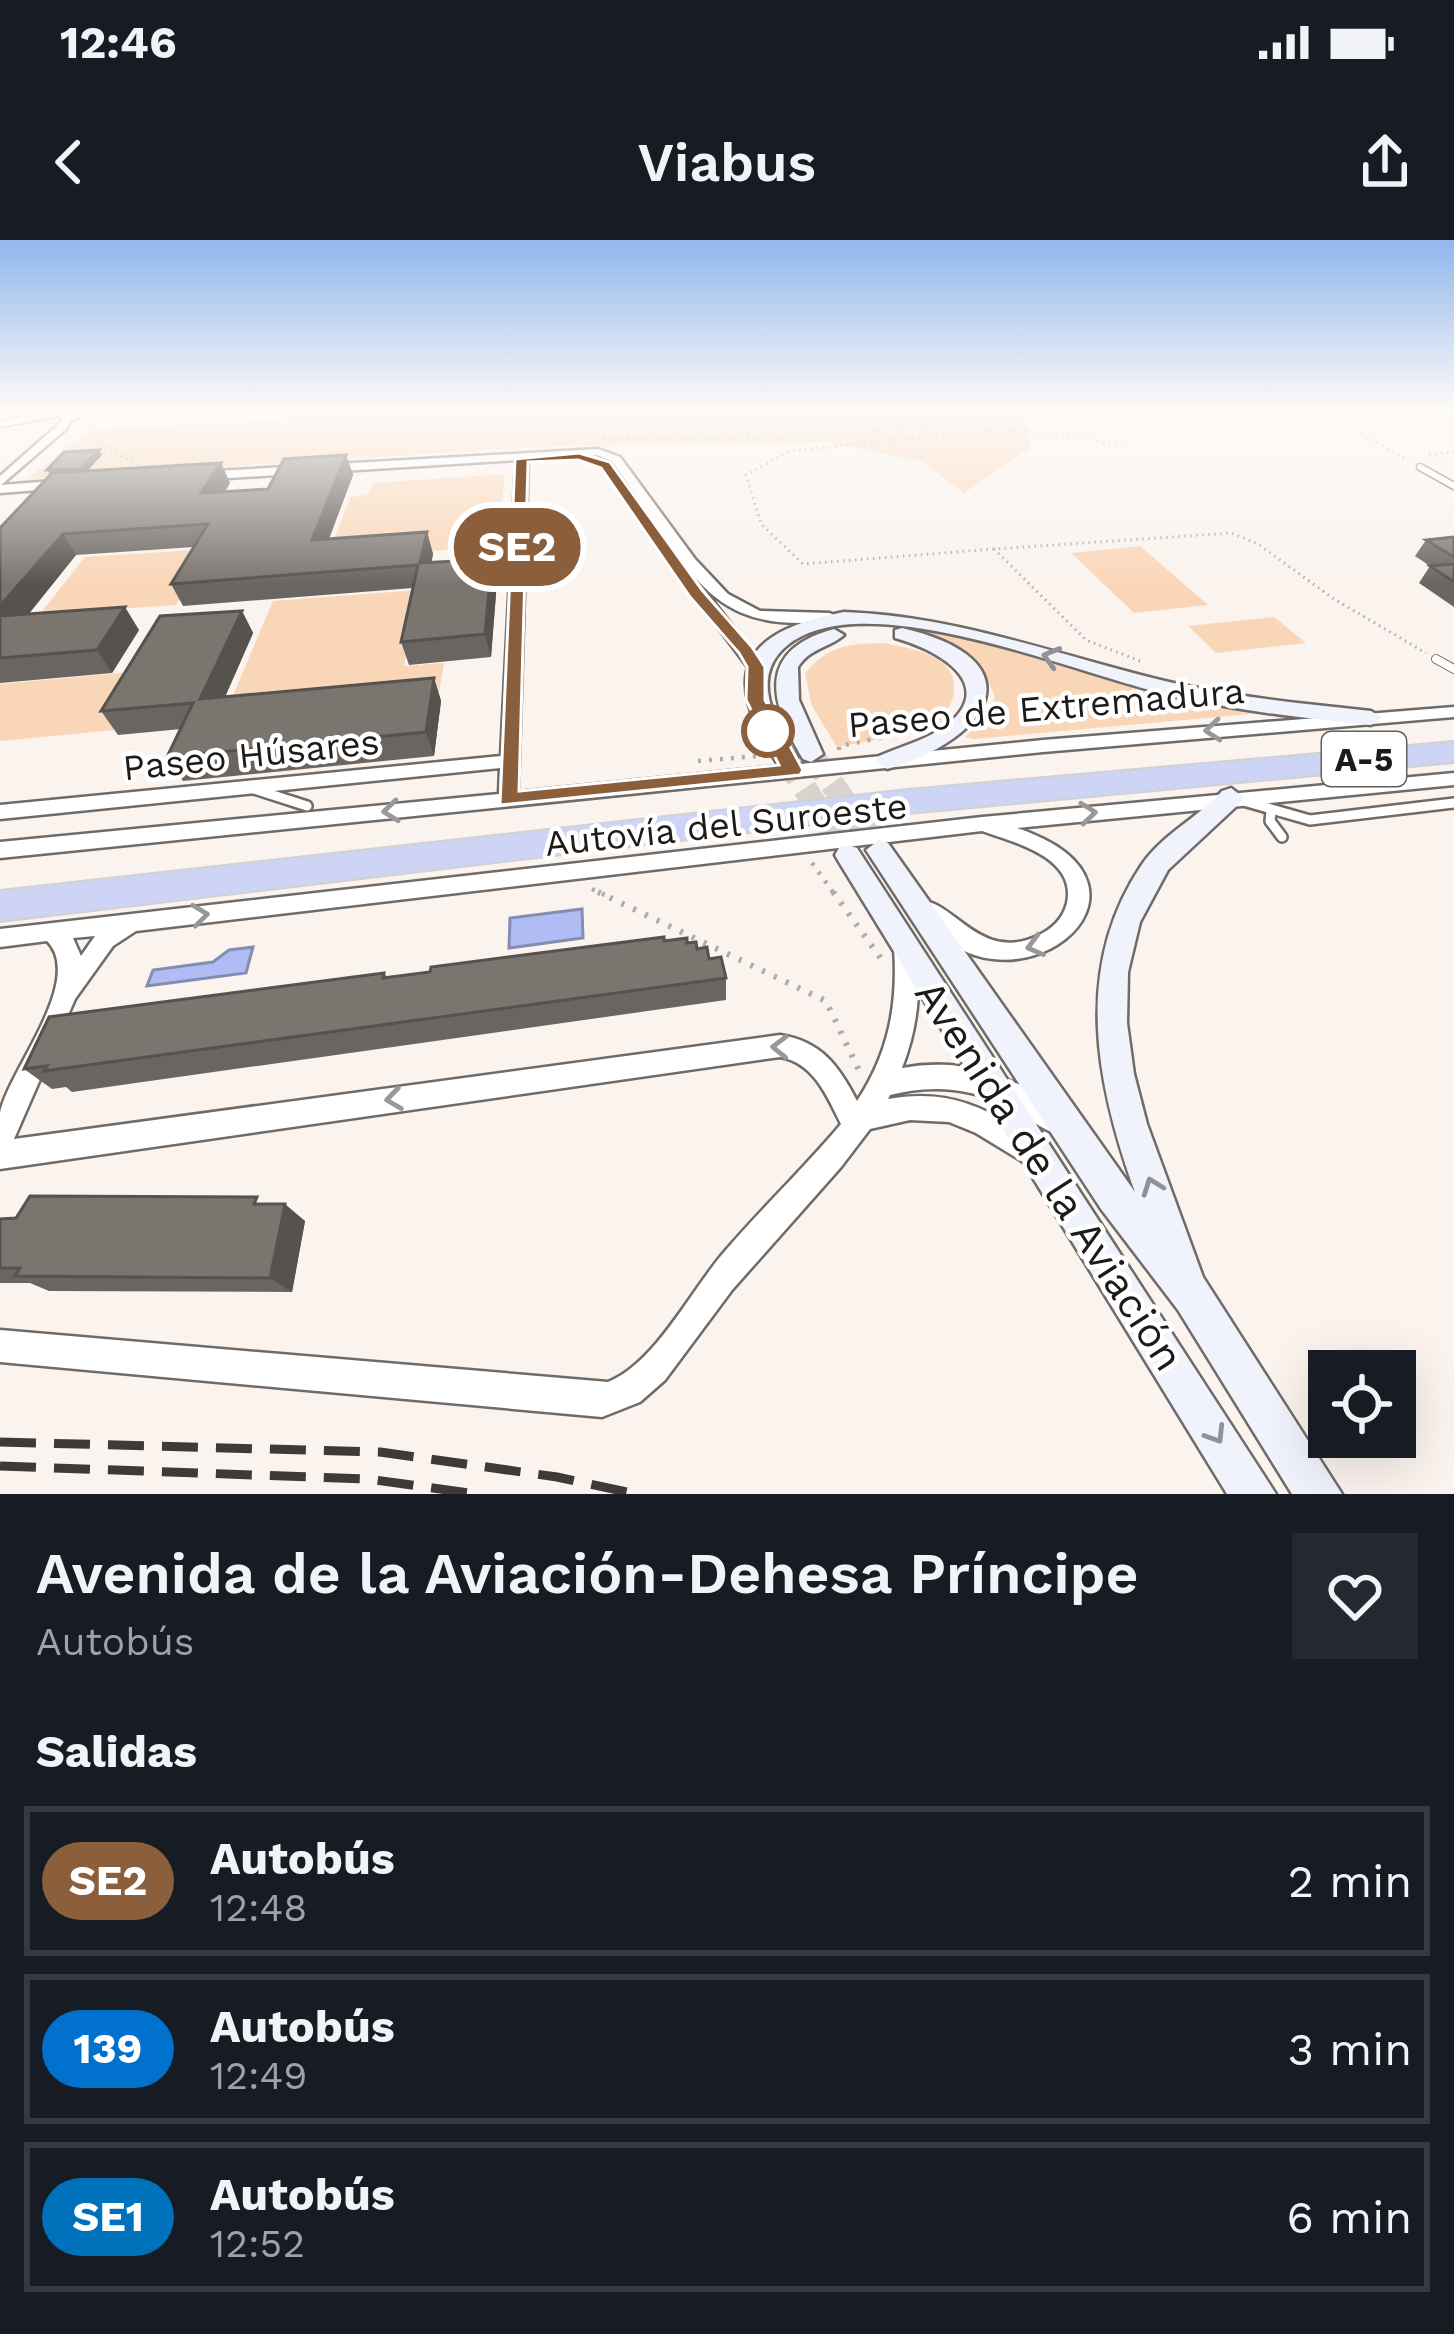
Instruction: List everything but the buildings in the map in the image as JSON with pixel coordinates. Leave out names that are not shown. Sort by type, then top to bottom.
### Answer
[{"type":"highway","name":"Autovía del Suroeste","points":[[0,882],[950,778],[1454,733]]},
{"type":"highway","name":"Autovía del Suroeste","points":[[0,906],[668,829],[1274,765],[1454,752]]},
{"type":"main road","points":[[775,761],[756,700],[756,667],[773,643],[830,618],[912,620],[1192,694],[1372,718]]},
{"type":"main road","points":[[823,755],[785,689],[786,671],[802,647],[844,633],[914,636],[954,654],[975,676],[978,691],[972,712],[953,731],[893,753]]},
{"type":"main road","points":[[1192,1296],[1120,1095],[1109,1015],[1115,942],[1153,868],[1200,832],[1232,797]]},
{"type":"main road","name":"Avenida de la Aviación","points":[[1253,1494],[905,947],[863,853],[907,888],[1114,1196],[1192,1296],[1319,1494]]},
{"type":"street","points":[[173,478],[354,468]]},
{"type":"street","points":[[508,800],[519,468]]},
{"type":"street","points":[[608,468],[696,593],[735,635],[756,667]]},
{"type":"street","points":[[622,468],[713,587],[734,606],[770,618],[830,618]]},
{"type":"street","points":[[0,485],[78,484]]},
{"type":"street","name":"Paseo de Extremadura","points":[[0,850],[508,800],[893,753],[1454,712]]},
{"type":"street","name":"Paseo Húsares","points":[[0,812],[508,761]]},
{"type":"street","points":[[0,938],[982,824],[1454,778]]},
{"type":"street","name":"Avenida de la Aviación","points":[[907,888],[951,931],[982,947],[1012,951],[1050,944],[1066,932],[1077,912],[1075,884],[1060,858],[1034,841],[982,824]]},
{"type":"street","points":[[0,1140],[62,1001],[105,940],[140,922]]},
{"type":"street","points":[[52,932],[66,944],[71,961],[62,1001]]},
{"type":"street","points":[[0,1346],[602,1400],[640,1382],[722,1278],[857,1122],[908,1018],[905,947]]},
{"type":"street","points":[[0,1155],[780,1046],[799,1046],[820,1062],[857,1122]]},
{"type":"street","points":[[879,1074],[934,1073],[992,1086],[1071,1132]]},
{"type":"street","points":[[857,1122],[912,1104],[947,1107],[997,1130],[1043,1160]]},
{"type":"lane","points":[[1421,468],[1454,486]]},
{"type":"lane","points":[[1436,659],[1454,669]]},
{"type":"lane","points":[[248,787],[307,806]]},
{"type":"lane","points":[[1232,797],[1310,820],[1454,803]]},
{"type":"lane","points":[[1271,811],[1270,821],[1282,837]]},
{"type":"lane","points":[[1391,811],[1405,823]]},
{"type":"path","points":[[760,468],[746,475],[761,524],[803,564],[1232,533],[1258,544],[1334,599],[1436,659]]},
{"type":"path","points":[[994,549],[1073,629],[1106,648]]},
{"type":"path","points":[[893,753],[919,737]]},
{"type":"path","points":[[749,743],[755,755]]},
{"type":"path","points":[[838,746],[853,744]]},
{"type":"path","points":[[823,755],[858,753]]},
{"type":"path","points":[[702,770],[775,761]]},
{"type":"path","points":[[812,863],[821,876]]},
{"type":"path","points":[[577,880],[826,1001],[862,1078],[879,1074]]},
{"type":"shaded area","points":[[42,468],[210,468],[27,479]]},
{"type":"shaded area","points":[[930,468],[1001,468],[964,493]]},
{"type":"shaded area","points":[[505,474],[497,546],[327,559],[350,497],[367,495],[373,483]]},
{"type":"shaded area","points":[[1140,546],[1208,605],[1134,613],[1071,553]]},
{"type":"shaded area","points":[[209,549],[176,605],[40,614],[85,557]]},
{"type":"shaded area","points":[[418,590],[404,666],[444,663],[438,699],[223,719],[273,601]]},
{"type":"shaded area","points":[[1274,617],[1306,643],[1216,653],[1188,626]]},
{"type":"shaded area","points":[[932,629],[1127,684],[1262,713],[965,737],[985,717],[995,697],[968,657],[924,633]]},
{"type":"shaded area","points":[[884,643],[931,656],[949,670],[954,693],[942,728],[837,747],[812,706],[805,674],[840,648]]},
{"type":"shaded area","points":[[152,670],[116,730],[0,741],[0,684]]},
{"type":"water","points":[[582,909],[583,938],[509,948],[510,918]]},
{"type":"water","points":[[253,947],[246,973],[147,986],[153,970],[213,962],[229,950]]},
{"type":"tunnel","points":[[811,754],[879,850]]},
{"type":"tunnel","points":[[785,758],[848,855]]},
{"type":"railway","points":[[0,1442],[380,1452],[557,1477],[636,1494]]},
{"type":"railway","points":[[0,1466],[368,1479],[476,1494]]},
{"type":"bus line","name":"SE2","points":[[522,468],[508,800],[793,770]]},
{"type":"bus line","name":"SE2","points":[[608,468],[696,593],[735,635],[756,667],[756,700],[793,770]]}]
